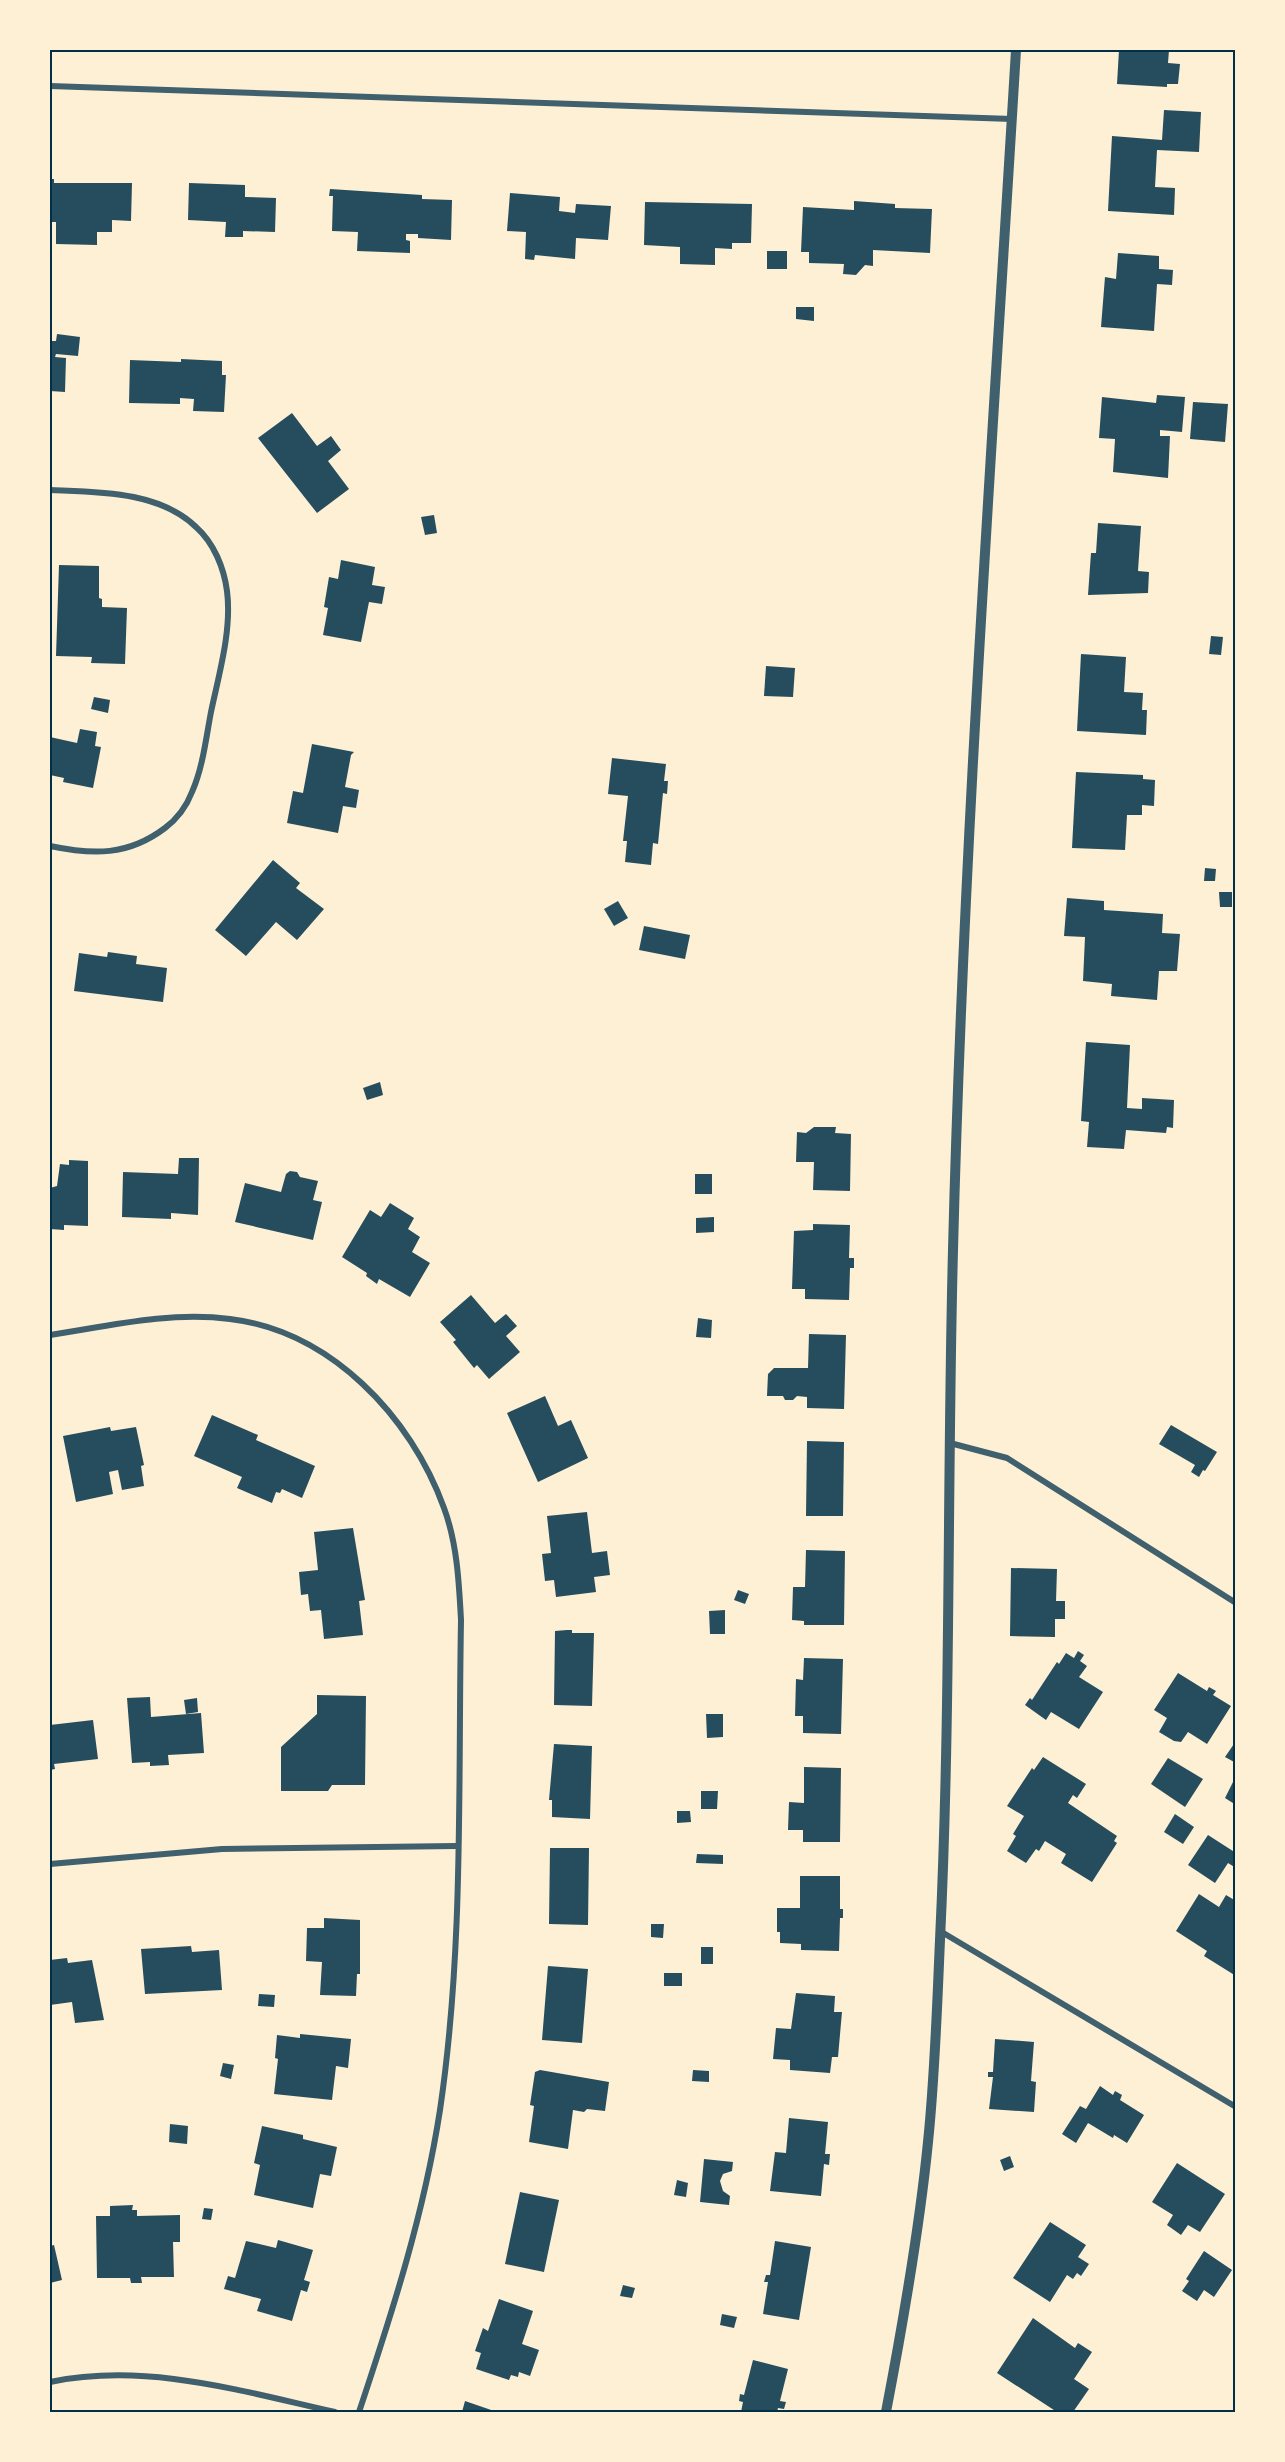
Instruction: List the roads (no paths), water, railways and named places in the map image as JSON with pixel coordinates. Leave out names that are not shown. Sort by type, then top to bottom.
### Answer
[{"type":"street","points":[[886,2412],[912,2269],[924,2177],[934,2062],[948,1699],[954,1186],[962,988],[1016,50]]},
{"type":"street","points":[[50,86],[1012,118]]},
{"type":"street","points":[[50,490],[112,494],[148,501],[190,521],[207,540],[218,558],[225,582],[228,606],[222,657],[199,773],[193,791],[178,815],[151,837],[123,850],[94,853],[50,846]]},
{"type":"street","points":[[50,1335],[179,1317],[206,1317],[256,1324],[295,1337],[321,1351],[353,1375],[391,1415],[434,1481],[445,1509],[458,1567],[461,1620],[452,2009],[433,2148],[406,2263],[359,2412]]},
{"type":"street","points":[[950,1443],[1007,1458],[1236,1603]]},
{"type":"street","points":[[50,1863],[222,1849],[457,1846]]},
{"type":"street","points":[[940,1931],[1236,2107]]},
{"type":"street","points":[[50,2382],[93,2376],[177,2378],[335,2412]]}]
